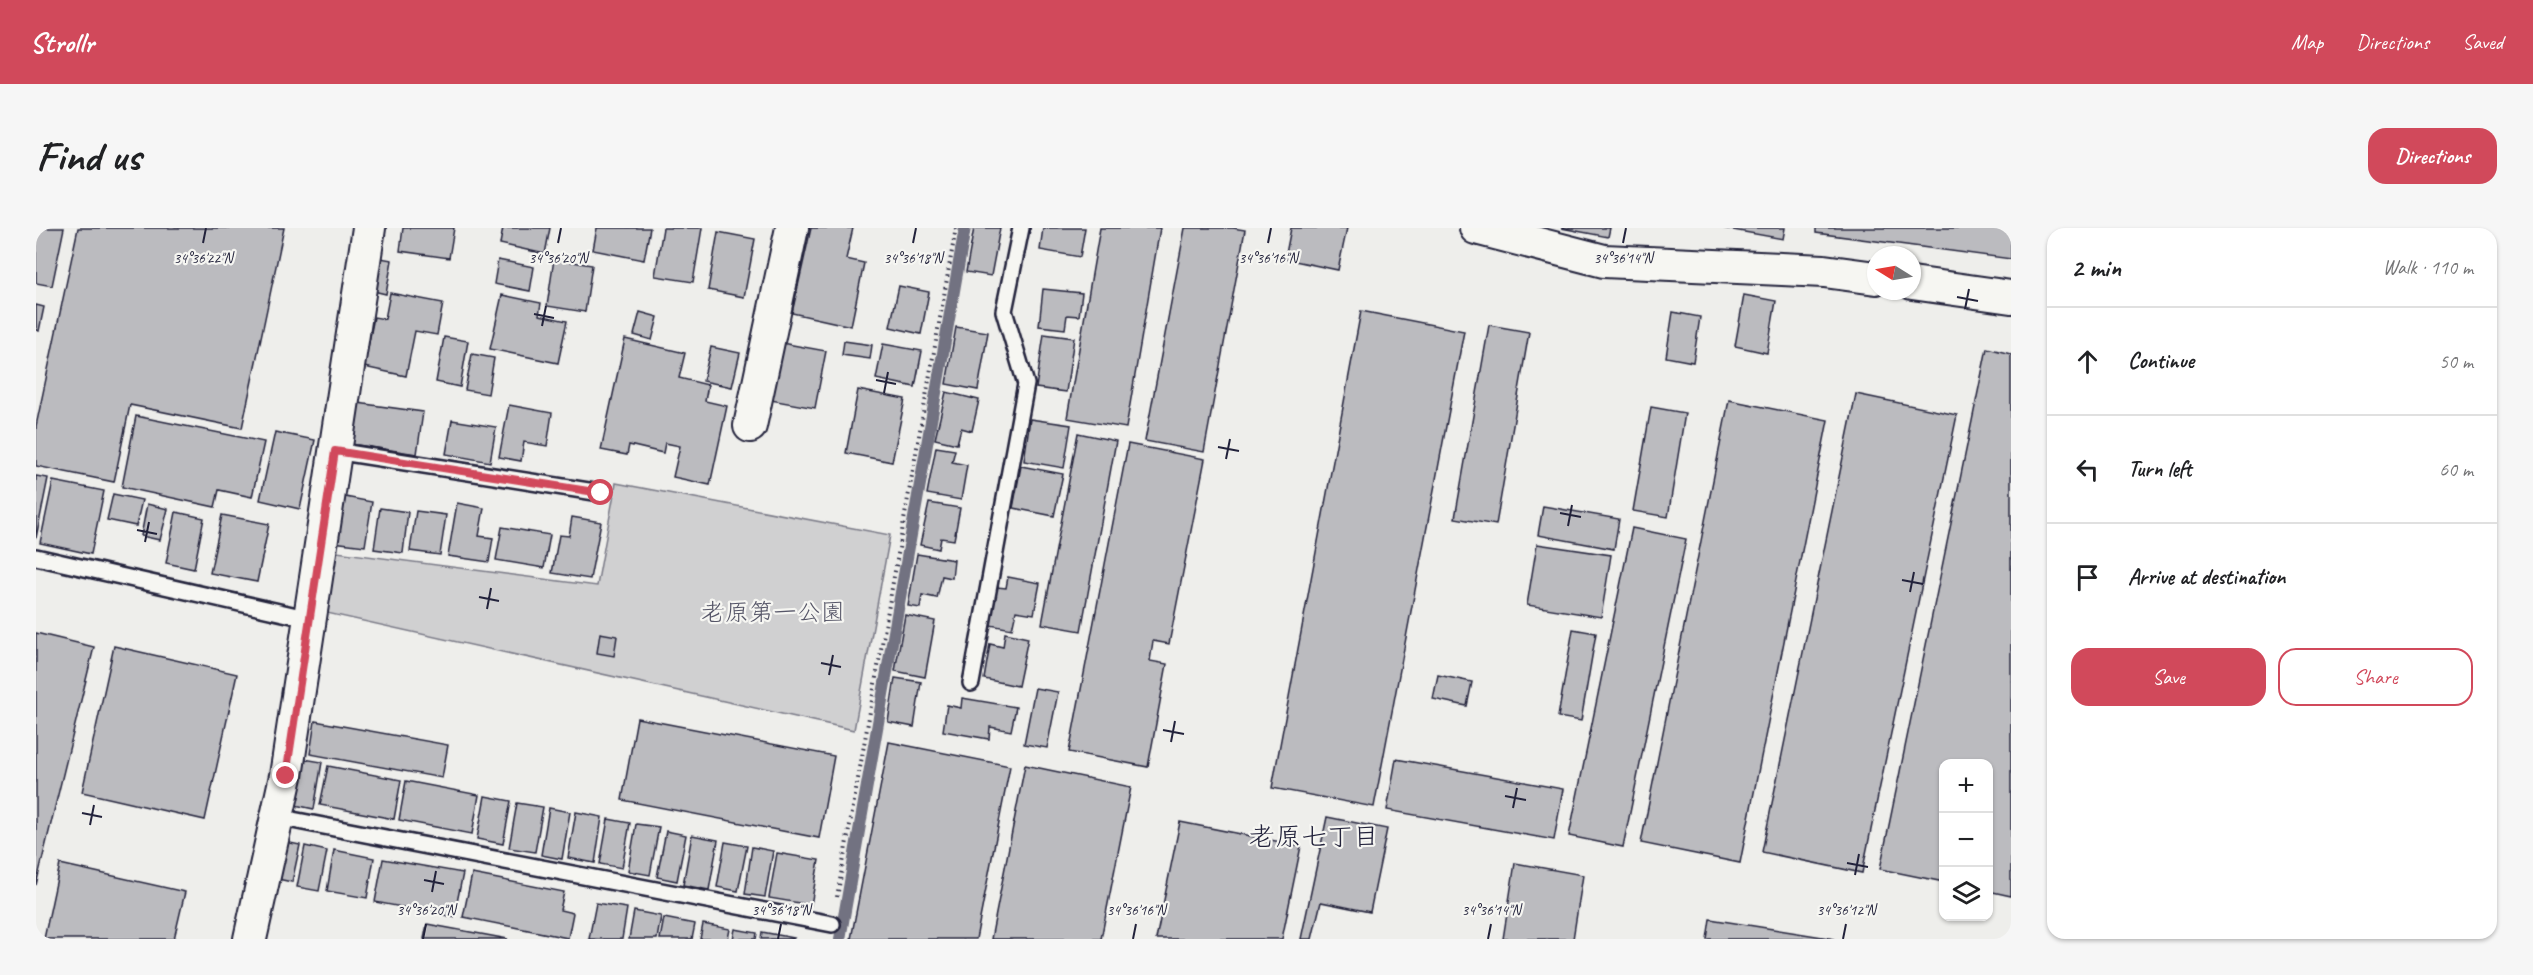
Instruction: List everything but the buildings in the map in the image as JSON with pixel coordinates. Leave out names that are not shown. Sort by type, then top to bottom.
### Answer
[{"type":"street","points":[[250,939],[286,776],[369,228]]},
{"type":"street","points":[[750,426],[792,228]]},
{"type":"street","points":[[1476,228],[1604,261],[1824,271],[1867,277]]},
{"type":"street","points":[[1921,284],[2011,297]]},
{"type":"lane","points":[[971,682],[1026,384],[1004,310],[1021,228]]},
{"type":"lane","points":[[335,451],[601,493]]},
{"type":"lane","points":[[36,557],[310,619]]},
{"type":"lane","points":[[277,817],[832,924]]},
{"type":"path","points":[[832,924],[956,228]]},
{"type":"green space","name":"老原第一公園","points":[[616,483],[890,535],[854,730],[327,613],[337,552],[597,586]]},
{"type":"waterway","points":[[840,939],[965,228]]},
{"type":"district","name":"老原七丁目","points":[[1314,836]]},
{"type":"route","points":[[286,776],[335,451],[601,493]]}]
